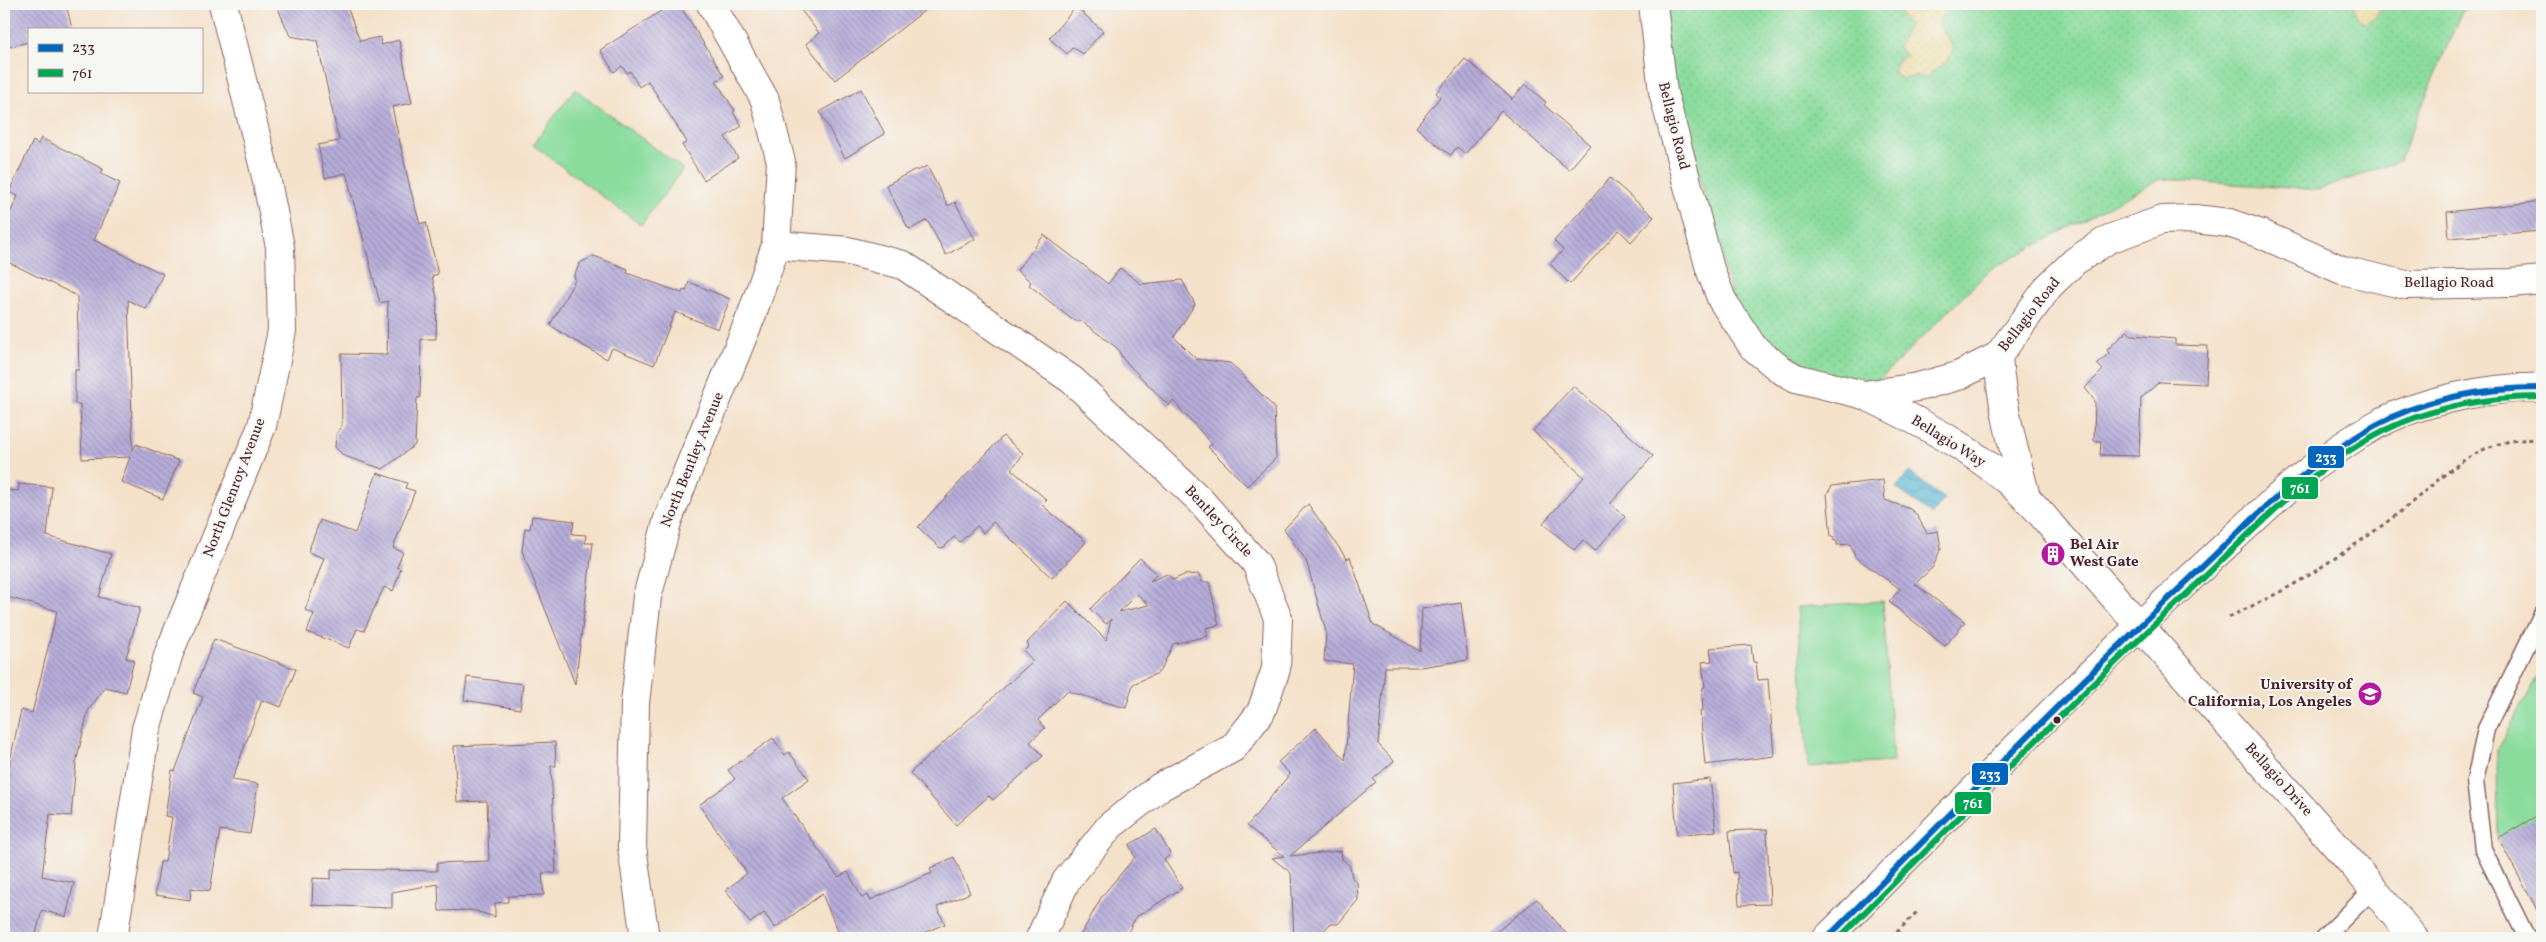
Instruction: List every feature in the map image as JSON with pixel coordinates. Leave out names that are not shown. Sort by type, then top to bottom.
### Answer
[{"type":"street","name":"North Glenroy Avenue","points":[[113,938],[146,729],[169,653],[262,426],[282,331],[280,247],[266,172],[223,4]]},
{"type":"street","name":"North Bentley Avenue","points":[[645,938],[632,846],[635,703],[647,597],[668,519],[752,314],[776,245],[781,162],[765,100],[711,4]]},
{"type":"street","name":"Bellagio Road","points":[[1653,4],[1663,92],[1710,269],[1722,300],[1753,347],[1781,370],[1796,378],[1864,395],[1918,387],[1958,376],[1998,356],[2049,286],[2075,261],[2109,239],[2162,220],[2195,219],[2229,223],[2261,234],[2342,270],[2406,285],[2511,283],[2542,280]]},
{"type":"street","name":"Bentley Circle","points":[[776,245],[848,251],[903,265],[1072,380],[1199,499],[1256,563],[1278,618],[1276,669],[1261,712],[1233,748],[1160,787],[1110,826],[1066,881],[1040,938]]},
{"type":"street","name":"Bellagio Way","points":[[1998,356],[2005,419],[2026,497]]},
{"type":"street","points":[[1827,938],[2140,625],[2306,472],[2337,449],[2378,424],[2432,404],[2482,392],[2542,388]]},
{"type":"street","name":"Bellagio Way","points":[[1864,395],[1921,422],[1979,460],[2026,497],[2140,625]]},
{"type":"street","name":"Bellagio Drive","points":[[2140,625],[2374,888],[2414,938]]},
{"type":"lane","points":[[2527,938],[2484,849],[2474,781],[2486,729],[2542,614]]},
{"type":"lane","points":[[2324,938],[2374,888]]},
{"type":"path","points":[[2229,617],[2276,595],[2318,570],[2393,518],[2460,460],[2498,442],[2542,440]]},
{"type":"path","points":[[1892,938],[1918,911]]},
{"type":"green space","points":[[1653,4],[2473,4],[2461,13],[2399,161],[2319,190],[2160,179],[1991,269],[1864,395],[1796,378],[1741,330]]},
{"type":"green space","points":[[575,89],[683,169],[641,225],[533,145]]},
{"type":"green space","points":[[1883,601],[1893,762],[1808,767],[1797,607]]},
{"type":"green space","points":[[2542,670],[2542,919],[2498,838],[2497,749]]},
{"type":"sand","points":[[1946,4],[1944,14],[1938,22],[1953,48],[1949,60],[1934,70],[1927,78],[1916,76],[1903,79],[1895,71],[1898,60],[1907,55],[1898,47],[1909,25],[1900,14],[1901,5]]},
{"type":"sand","points":[[2353,4],[2383,4],[2376,16],[2365,24],[2357,17]]},
{"type":"water","points":[[1909,472],[1944,499],[1932,515],[1896,488]]},
{"type":"building","points":[[4,4],[66,4],[72,28],[28,28],[28,42],[4,48]]},
{"type":"building","points":[[276,4],[346,4],[360,41],[380,37],[381,45],[399,40],[412,103],[392,107],[410,188],[420,224],[426,222],[438,274],[432,276],[437,298],[436,339],[421,339],[420,398],[417,398],[415,445],[383,469],[344,456],[335,447],[336,434],[342,425],[341,354],[387,355],[388,301],[380,303],[346,173],[325,178],[318,145],[339,141],[317,41],[290,36]]},
{"type":"building","points":[[672,4],[679,4],[724,76],[716,81],[742,126],[725,137],[738,158],[704,180],[682,145],[687,142],[648,81],[639,87],[630,71],[627,73],[622,66],[614,72],[600,50]]},
{"type":"building","points":[[796,4],[933,4],[835,80],[806,44],[819,33]]},
{"type":"building","points":[[1076,7],[1103,31],[1083,54],[1073,47],[1067,54],[1049,38]]},
{"type":"building","points":[[1465,59],[1512,98],[1511,100],[1525,84],[1546,102],[1544,105],[1590,145],[1569,170],[1501,111],[1465,154],[1457,147],[1451,155],[1416,127],[1440,97],[1436,93]]},
{"type":"building","points":[[861,89],[885,134],[845,158],[820,112]]},
{"type":"building","points":[[41,138],[103,169],[101,174],[120,183],[94,240],[163,274],[146,309],[128,300],[133,451],[136,444],[179,461],[163,499],[121,482],[130,457],[82,459],[80,404],[75,404],[75,370],[79,370],[77,296],[4,260],[4,226],[18,196],[9,192],[33,141],[38,144]]},
{"type":"building","points":[[927,166],[948,206],[955,202],[975,239],[946,255],[927,220],[911,229],[908,228],[886,185],[916,169],[917,171]]},
{"type":"building","points":[[1610,178],[1654,217],[1631,242],[1619,230],[1570,284],[1550,264],[1563,250],[1554,241]]},
{"type":"building","points":[[2542,201],[2542,231],[2449,238],[2447,212]]},
{"type":"building","points":[[1044,235],[1108,284],[1120,268],[1141,284],[1182,280],[1195,304],[1174,337],[1196,359],[1230,363],[1274,407],[1276,458],[1247,486],[1208,447],[1212,444],[1173,401],[1169,406],[1123,359],[1117,348],[1080,320],[1078,322],[1070,318],[1029,285],[1031,282],[1017,270]]},
{"type":"building","points":[[594,256],[628,269],[627,273],[682,293],[683,290],[686,291],[689,282],[730,299],[718,329],[675,312],[654,365],[612,348],[607,359],[573,340],[550,325],[575,280],[574,276],[580,263]]},
{"type":"building","points":[[2127,331],[2132,335],[2175,339],[2175,345],[2208,346],[2206,384],[2159,382],[2141,398],[2139,456],[2100,455],[2101,441],[2094,441],[2095,401],[2085,388],[2103,370],[2097,364],[2109,353],[2107,350]]},
{"type":"building","points":[[1573,386],[1653,456],[1610,504],[1625,517],[1595,551],[1583,540],[1574,550],[1543,523],[1584,477],[1533,431]]},
{"type":"building","points":[[1003,436],[1024,454],[1011,469],[1047,500],[1042,505],[1086,542],[1052,578],[993,522],[983,533],[977,526],[960,542],[954,537],[944,547],[940,548],[918,527]]},
{"type":"building","points":[[377,473],[407,483],[405,488],[415,491],[393,548],[403,552],[397,567],[401,569],[393,591],[384,587],[364,631],[357,629],[349,648],[307,632],[314,614],[305,610],[324,558],[308,552],[320,520],[355,533]]},
{"type":"building","points":[[1883,480],[1885,500],[1910,509],[1916,514],[1927,533],[1938,531],[1941,548],[1933,567],[1915,584],[1965,622],[1945,646],[1889,602],[1900,589],[1855,557],[1850,544],[1837,545],[1837,540],[1834,541],[1833,536],[1831,536],[1827,494],[1832,486]]},
{"type":"building","points":[[19,484],[52,487],[47,536],[111,554],[99,597],[140,608],[126,658],[134,660],[126,692],[105,687],[88,711],[76,763],[71,816],[50,814],[42,876],[74,883],[66,917],[42,910],[35,938],[4,938],[4,770],[8,770],[21,710],[32,713],[57,611],[4,596],[4,490],[18,491]]},
{"type":"building","points":[[1308,504],[1347,559],[1350,557],[1373,624],[1420,651],[1422,609],[1461,603],[1468,660],[1420,667],[1385,667],[1378,744],[1394,761],[1373,779],[1376,782],[1290,856],[1341,851],[1342,859],[1350,866],[1352,878],[1357,882],[1358,900],[1338,924],[1330,924],[1317,938],[1294,938],[1291,873],[1272,858],[1284,856],[1247,826],[1290,774],[1278,762],[1316,728],[1345,760],[1353,664],[1324,661],[1326,632],[1306,560],[1284,529]]},
{"type":"building","points":[[532,516],[574,521],[572,534],[586,535],[585,543],[593,543],[575,684],[522,551],[525,528],[530,529]]},
{"type":"building","points":[[1140,558],[1157,574],[1150,581],[1167,574],[1173,580],[1184,575],[1199,574],[1202,582],[1209,582],[1219,625],[1206,628],[1208,636],[1173,644],[1158,673],[1133,684],[1126,708],[1067,691],[1038,720],[1045,728],[1030,742],[1043,756],[993,800],[989,796],[956,825],[910,773],[1033,661],[1024,651],[1029,646],[1027,643],[1067,601],[1106,640],[1111,619],[1106,624],[1090,609]],"holes":[[[1137,594],[1149,605],[1119,612]]]},
{"type":"building","points":[[214,639],[296,669],[281,707],[262,700],[232,780],[258,784],[250,834],[220,830],[210,891],[191,888],[190,900],[155,895],[160,862],[165,862],[172,817],[165,816],[172,770],[175,771],[203,697],[193,693]]},
{"type":"building","points":[[1751,645],[1753,662],[1756,662],[1758,680],[1768,679],[1774,756],[1705,765],[1700,710],[1703,710],[1702,695],[1703,687],[1705,687],[1702,662],[1712,661],[1710,648]]},
{"type":"building","points":[[467,677],[523,684],[520,709],[464,700]]},
{"type":"building","points":[[773,738],[785,755],[789,752],[809,779],[782,798],[838,877],[848,872],[862,898],[868,895],[870,900],[932,873],[930,868],[954,857],[970,893],[937,907],[945,924],[911,938],[841,938],[822,894],[775,928],[764,913],[750,923],[726,890],[747,873],[699,805],[735,779],[728,770]]},
{"type":"building","points":[[555,742],[556,766],[551,766],[556,873],[542,873],[544,895],[508,896],[508,902],[495,903],[495,917],[472,910],[439,911],[438,884],[392,892],[392,908],[312,905],[313,878],[331,879],[331,869],[437,871],[437,863],[489,861],[487,801],[457,802],[454,746]]},
{"type":"building","points":[[1710,779],[1716,831],[1677,835],[1673,783]]},
{"type":"building","points":[[2542,813],[2542,919],[2498,838]]},
{"type":"building","points":[[1156,829],[1171,855],[1164,859],[1182,888],[1136,917],[1125,938],[1079,938],[1102,896],[1135,857],[1129,845]]},
{"type":"building","points":[[1767,829],[1770,904],[1739,905],[1737,872],[1733,873],[1729,831]]},
{"type":"building","points":[[1537,899],[1570,938],[1489,938]]},
{"type":"transit line","name":"233","points":[[1827,938],[2135,631],[2249,522],[2323,460],[2349,441],[2376,425],[2436,401],[2499,390],[2542,388]]},
{"type":"transit line","name":"761","points":[[1839,938],[2103,674],[2259,524],[2306,482],[2356,446],[2383,431],[2421,416],[2481,401],[2542,397]]},
{"type":"place","name":"Bel Air West Gate","points":[[2053,554]]},
{"type":"place","name":"University of California, Los Angeles","points":[[2370,694]]}]
